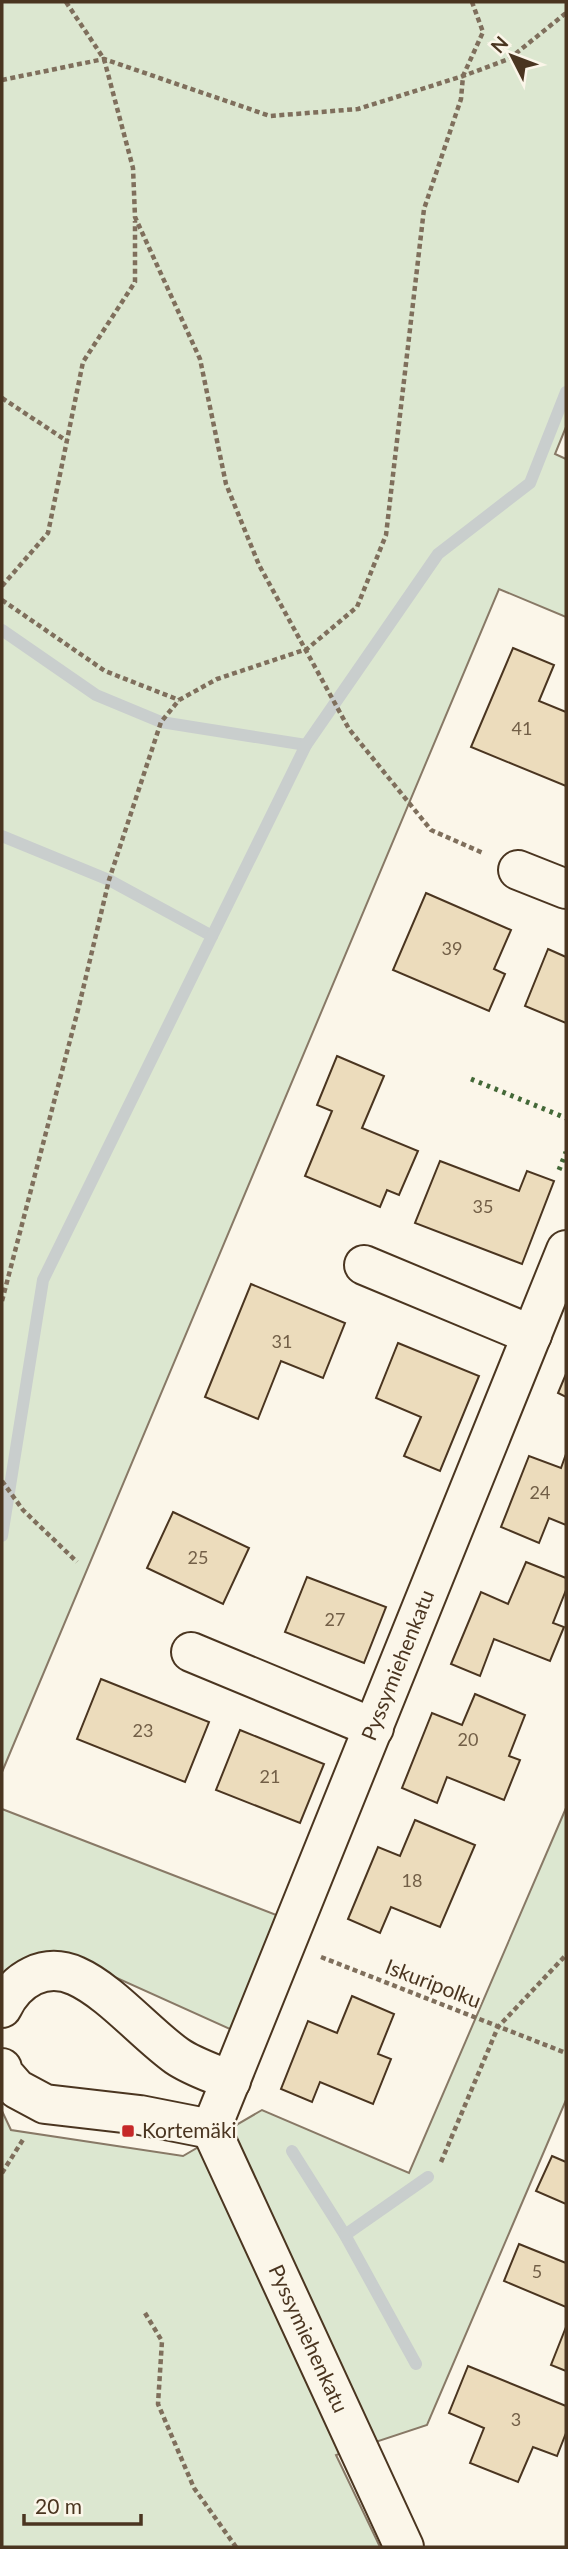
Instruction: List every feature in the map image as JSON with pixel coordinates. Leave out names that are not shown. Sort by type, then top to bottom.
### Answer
[{"type":"street","points":[[518,870],[566,889]]},
{"type":"street","name":"Pyssymiehenkatu","points":[[404,2547],[211,2129],[566,1250]]},
{"type":"street","points":[[364,1265],[532,1335]]},
{"type":"street","points":[[191,1652],[374,1728]]},
{"type":"street","points":[[2,2008],[8,1995],[22,1980],[45,1970],[76,1976],[103,1994],[178,2057],[231,2081]]},
{"type":"street","points":[[2,2068],[17,2089],[45,2104],[140,2115],[211,2129]]},
{"type":"path","points":[[2,586],[48,533],[83,362],[135,282],[133,168],[104,59],[66,2]]},
{"type":"path","points":[[2,1301],[109,880],[161,722],[179,700],[217,679],[307,649],[357,607],[386,535],[424,209],[461,99],[463,76],[483,32],[472,2]]},
{"type":"path","points":[[2,79],[104,59],[270,116],[358,109],[509,59],[566,13]]},
{"type":"path","points":[[135,217],[200,359],[226,484],[259,565],[327,684],[349,729],[431,830],[518,870]]},
{"type":"path","points":[[2,398],[67,441]]},
{"type":"path","points":[[2,600],[105,671],[179,700]]},
{"type":"path","points":[[2,1482],[23,1510],[77,1562]]},
{"type":"path","name":"Iskuripolku","points":[[287,1944],[566,2053]]},
{"type":"path","points":[[441,2162],[498,2027],[566,1955]]},
{"type":"path","points":[[145,2313],[162,2342],[158,2404],[194,2488],[236,2547]]},
{"type":"green space","points":[[2,2],[566,2],[566,427],[555,454],[566,459],[566,617],[499,589],[2,1772]]},
{"type":"green space","points":[[566,1808],[566,2100],[427,2425],[336,2455],[380,2547],[2,2547],[2,2111],[11,2130],[183,2156],[262,2110],[409,2173]]},
{"type":"green space","points":[[2,1809],[279,1916],[232,2030],[86,1964],[2,1982]]},
{"type":"building","points":[[513,648],[554,665],[539,701],[566,712],[566,786],[471,747]]},
{"type":"building","points":[[426,893],[511,930],[494,969],[505,974],[489,1011],[393,970]]},
{"type":"building","points":[[548,949],[566,957],[566,1023],[525,1006]]},
{"type":"building","points":[[337,1056],[384,1076],[362,1128],[418,1151],[399,1195],[387,1190],[380,1207],[305,1176],[332,1111],[317,1105]]},
{"type":"building","points":[[440,1161],[519,1191],[527,1171],[554,1181],[522,1264],[415,1223]]},
{"type":"building","points":[[251,1284],[345,1323],[323,1378],[281,1361],[258,1419],[205,1397]]},
{"type":"building","points":[[398,1343],[479,1376],[440,1471],[404,1456],[421,1417],[376,1398]]},
{"type":"building","points":[[566,1374],[566,1397],[558,1393]]},
{"type":"building","points":[[566,1454],[566,1525],[549,1518],[539,1543],[501,1527],[529,1456],[561,1468]]},
{"type":"building","points":[[173,1512],[249,1548],[223,1604],[147,1568]]},
{"type":"building","points":[[526,1562],[566,1578],[566,1590],[553,1623],[564,1627],[550,1661],[494,1639],[480,1676],[451,1664],[481,1592],[508,1604]]},
{"type":"building","points":[[307,1577],[386,1607],[364,1663],[285,1632]]},
{"type":"building","points":[[101,1679],[209,1722],[185,1782],[77,1739]]},
{"type":"building","points":[[475,1694],[525,1715],[509,1756],[520,1760],[504,1800],[447,1777],[437,1803],[402,1788],[432,1713],[462,1725]]},
{"type":"building","points":[[240,1730],[324,1764],[300,1823],[216,1790]]},
{"type":"building","points":[[415,1820],[475,1845],[440,1927],[391,1907],[380,1933],[348,1919],[378,1847],[400,1856]]},
{"type":"building","points":[[352,1996],[394,2014],[378,2054],[391,2059],[373,2104],[320,2082],[312,2102],[281,2089],[308,2021],[337,2033]]},
{"type":"building","points":[[552,2156],[566,2162],[566,2204],[536,2191]]},
{"type":"building","points":[[519,2244],[566,2263],[566,2307],[504,2281]]},
{"type":"building","points":[[566,2327],[566,2371],[551,2365]]},
{"type":"building","points":[[468,2366],[566,2406],[566,2433],[557,2456],[533,2447],[518,2482],[470,2463],[484,2428],[449,2413]]},
{"type":"waterway","points":[[2,1536],[43,1280],[306,745],[438,554],[530,483],[566,392]]},
{"type":"waterway","points":[[2,630],[96,695],[161,722],[306,745]]},
{"type":"waterway","points":[[2,836],[109,880],[212,936]]},
{"type":"waterway","points":[[292,2151],[345,2235],[416,2364]]},
{"type":"waterway","points":[[345,2235],[428,2177]]},
{"type":"hedge","points":[[471,1079],[566,1118]]},
{"type":"hedge","points":[[559,1170],[566,1152]]},
{"type":"place","name":"Kortemäki","points":[[128,2131]]}]
